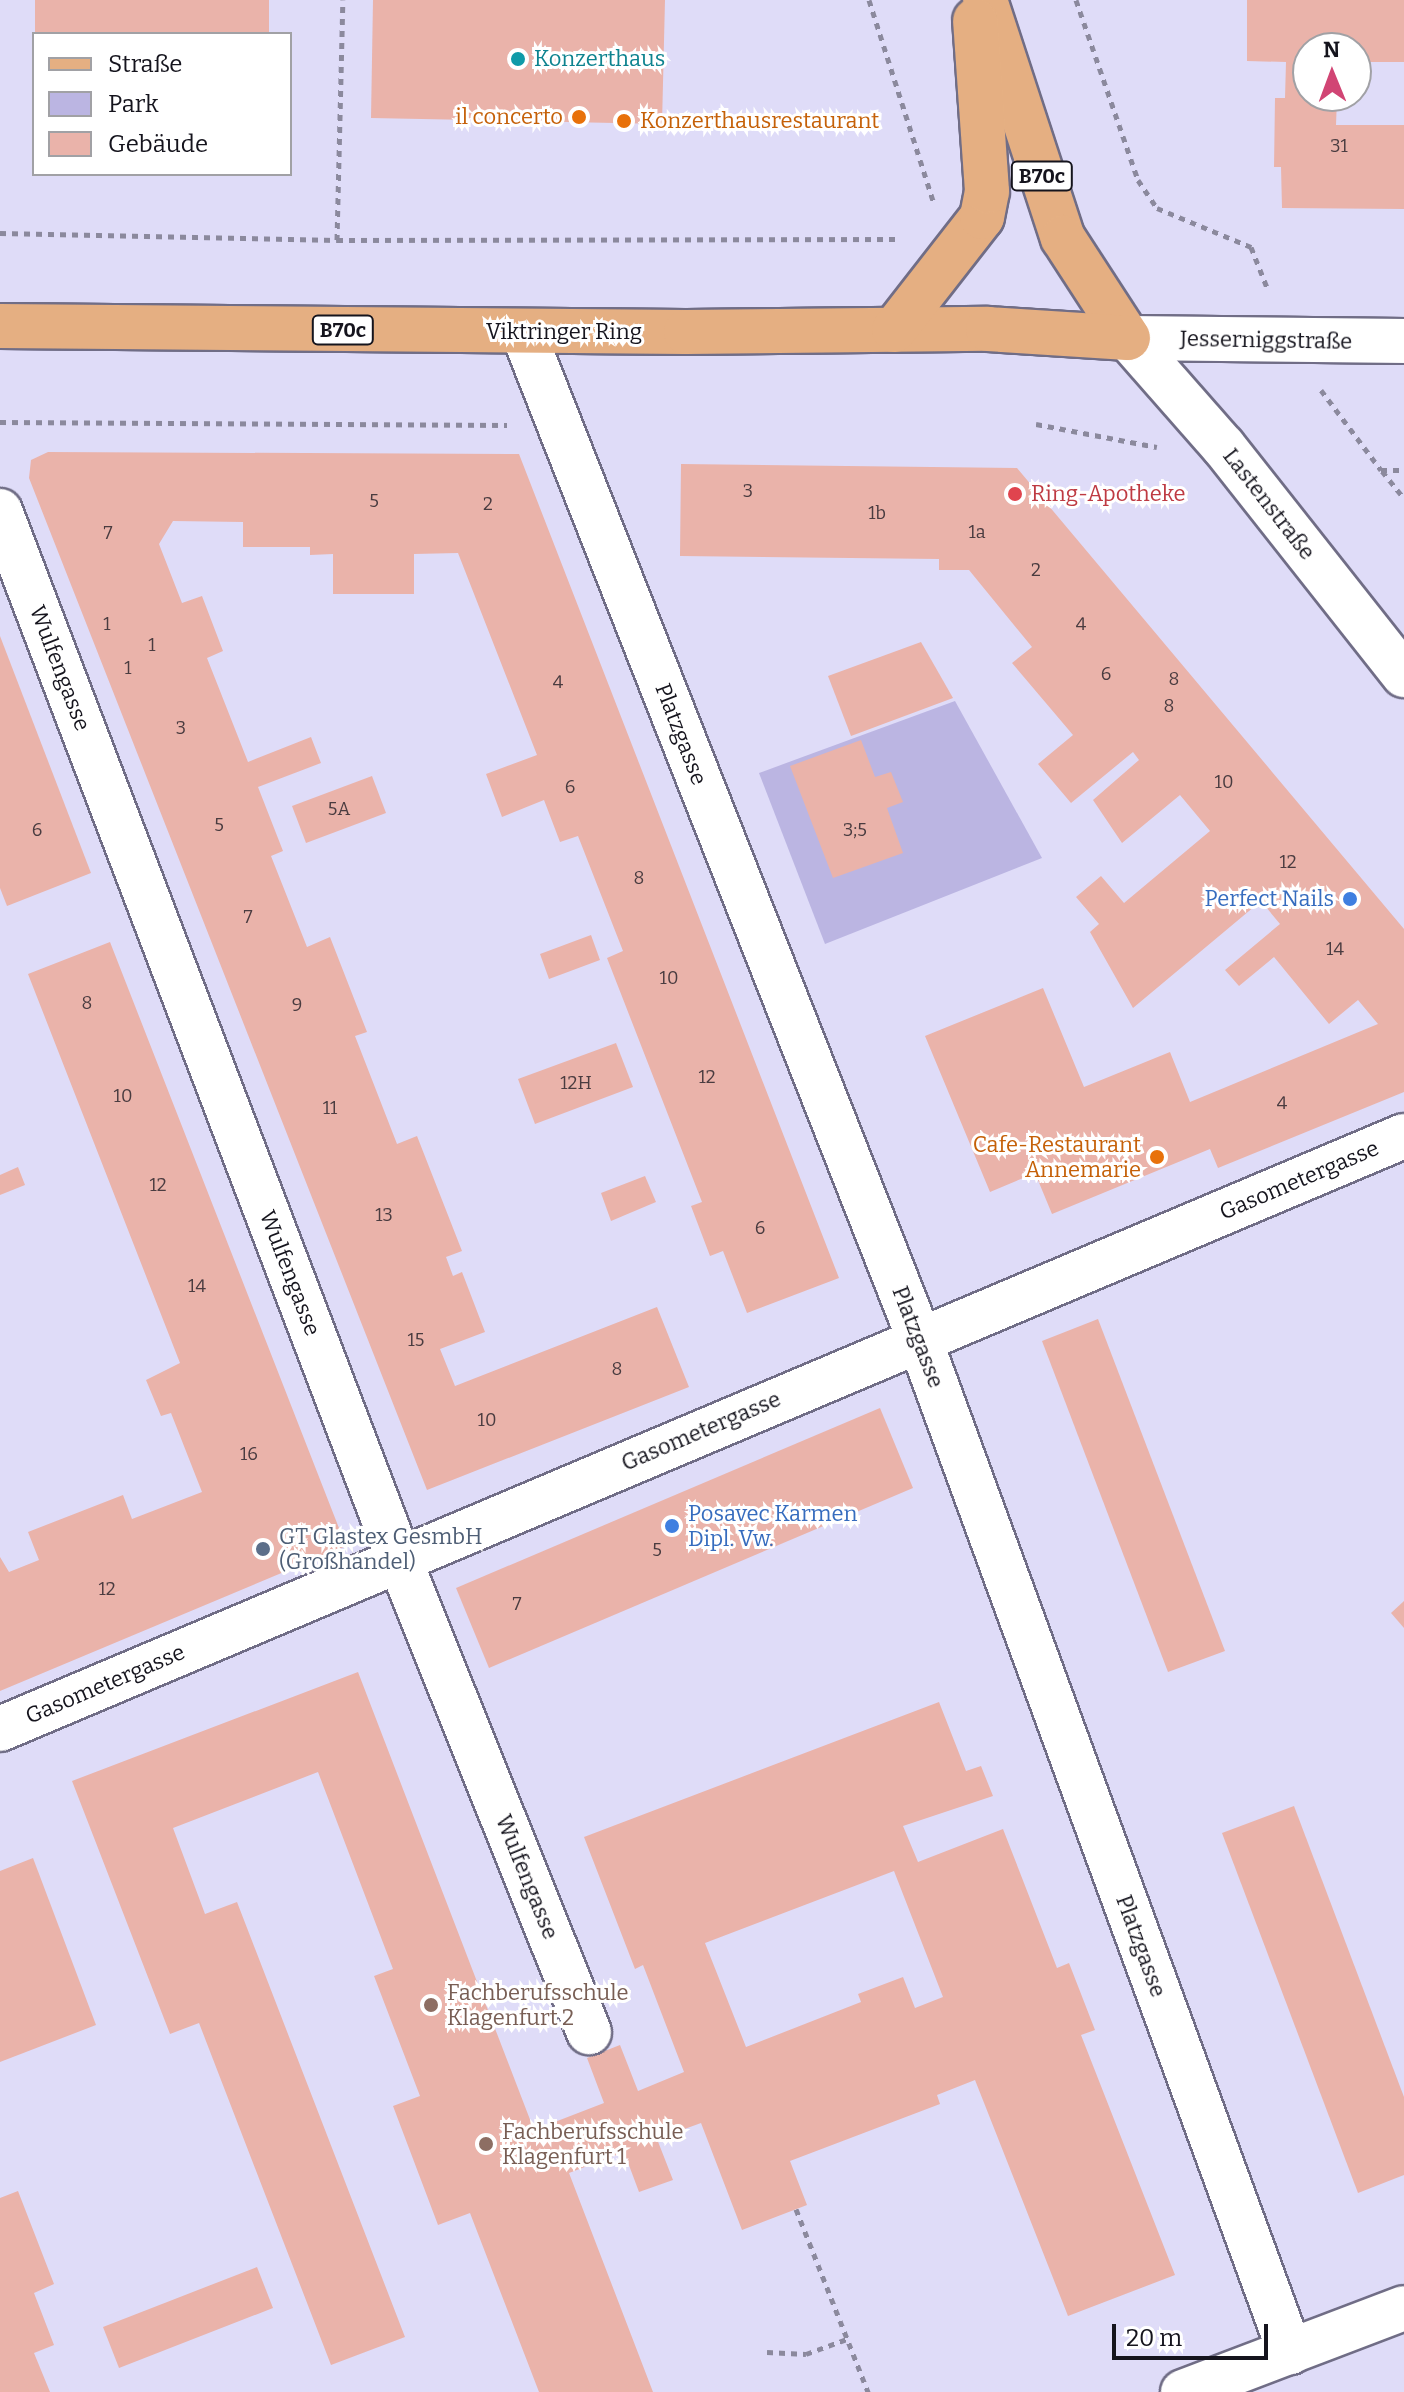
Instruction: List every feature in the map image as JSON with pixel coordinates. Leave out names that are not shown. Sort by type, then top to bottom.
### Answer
[{"type":"main road","points":[[894,330],[982,217],[987,191],[973,0]]},
{"type":"main road","name":"B70c","points":[[985,0],[1063,238],[1128,338]]},
{"type":"main road","name":"Viktringer Ring","points":[[0,326],[523,332],[988,329],[1128,338]]},
{"type":"street","name":"Platzgasse","points":[[523,332],[919,1338],[1290,2352]]},
{"type":"street","name":"Jesserniggstraße","points":[[1128,338],[1404,341]]},
{"type":"street","name":"Lastenstraße","points":[[1128,338],[1223,446],[1404,675]]},
{"type":"street","name":"Wulfengasse","points":[[0,511],[399,1559],[589,2032]]},
{"type":"street","name":"Gasometergasse","points":[[0,1729],[919,1338],[1404,1136]]},
{"type":"street","points":[[1183,2392],[1404,2308]]},
{"type":"path","points":[[337,240],[343,0]]},
{"type":"path","points":[[869,0],[937,215]]},
{"type":"path","points":[[1076,0],[1138,180],[1157,208],[1251,247],[1264,278]]},
{"type":"path","points":[[0,233],[337,240],[905,239]]},
{"type":"path","points":[[0,422],[560,426]]},
{"type":"path","points":[[1036,424],[1156,447],[1223,446]]},
{"type":"path","points":[[1361,446],[1404,498]]},
{"type":"path","points":[[1381,470],[1404,470]]},
{"type":"path","points":[[796,2209],[868,2392]]},
{"type":"path","points":[[767,2352],[806,2354],[847,2339]]},
{"type":"green space","points":[[955,701],[1042,858],[825,944],[759,773]]},
{"type":"building","points":[[35,0],[269,0],[269,32],[35,32]]},
{"type":"building","name":"Konzerthaus","points":[[373,0],[665,0],[662,124],[371,118]]},
{"type":"building","points":[[1247,0],[1404,0],[1404,62],[1372,62],[1372,32],[1292,32],[1292,112],[1336,112],[1336,125],[1404,125],[1404,209],[1282,208],[1281,167],[1274,167],[1275,98],[1285,98],[1286,62],[1247,61]]},
{"type":"building","points":[[48,452],[519,454],[839,1278],[747,1313],[723,1251],[710,1256],[691,1206],[702,1202],[607,958],[623,951],[578,836],[560,842],[544,800],[502,817],[486,774],[537,755],[458,553],[414,554],[414,594],[333,594],[333,554],[310,555],[310,547],[243,547],[243,522],[173,521],[159,544],[182,603],[202,596],[223,651],[207,658],[248,762],[311,737],[321,763],[258,787],[283,851],[271,856],[307,947],[330,937],[367,1032],[355,1036],[397,1144],[417,1136],[462,1251],[446,1257],[453,1276],[462,1272],[485,1332],[440,1349],[455,1386],[657,1307],[689,1387],[427,1490],[29,478],[31,460]]},
{"type":"building","points":[[681,464],[1017,468],[1404,929],[1404,1092],[1218,1168],[1210,1149],[1052,1214],[1035,1173],[990,1192],[925,1036],[1043,988],[1084,1087],[1170,1052],[1190,1102],[1378,1024],[1358,1000],[1329,1024],[1274,957],[1239,986],[1225,970],[1280,924],[1261,901],[1133,1008],[1090,932],[1099,924],[1076,897],[1101,876],[1124,903],[1210,831],[1180,795],[1122,843],[1093,800],[1139,760],[1133,752],[1071,803],[1038,764],[1073,735],[1012,663],[1032,647],[969,570],[939,570],[939,559],[680,556]]},
{"type":"building","points":[[0,636],[91,873],[7,906],[0,888]]},
{"type":"building","points":[[921,642],[953,698],[851,736],[828,676]]},
{"type":"building","points":[[861,740],[875,777],[891,772],[903,802],[887,808],[903,853],[833,878],[790,766]]},
{"type":"building","points":[[372,776],[386,813],[306,843],[292,806]]},
{"type":"building","points":[[591,935],[600,960],[549,979],[540,954]]},
{"type":"building","points":[[110,942],[346,1546],[0,1691],[0,1557],[9,1572],[39,1560],[28,1532],[123,1495],[132,1519],[202,1492],[171,1413],[161,1416],[146,1380],[180,1363],[28,974]]},
{"type":"building","points":[[616,1043],[633,1087],[535,1124],[518,1079]]},
{"type":"building","points":[[18,1167],[25,1185],[0,1195],[0,1175]]},
{"type":"building","points":[[645,1176],[656,1202],[611,1221],[601,1193]]},
{"type":"building","points":[[1098,1319],[1225,1651],[1168,1672],[1042,1341]]},
{"type":"building","points":[[880,1408],[913,1488],[489,1668],[456,1588]]},
{"type":"building","points":[[1404,1601],[1404,1628],[1391,1613]]},
{"type":"building","points":[[358,1672],[534,2130],[604,2103],[587,2058],[620,2045],[638,2091],[684,2072],[643,1965],[635,1969],[584,1837],[939,1702],[966,1771],[981,1766],[993,1796],[903,1826],[918,1862],[1003,1829],[1057,1968],[1069,1963],[1095,2030],[1081,2035],[1175,2275],[1068,2316],[975,2080],[937,2095],[940,2104],[790,2161],[807,2205],[742,2230],[701,2123],[657,2139],[673,2180],[639,2192],[624,2152],[569,2173],[653,2392],[539,2392],[470,2213],[438,2225],[393,2106],[420,2096],[374,1976],[393,1969],[318,1772],[173,1828],[205,1914],[237,1902],[405,2337],[331,2365],[199,2023],[170,2034],[72,1781]],"holes":[[[894,1871],[943,1997],[915,2008],[903,1977],[858,1994],[861,2002],[746,2047],[705,1943]]]},
{"type":"building","points":[[1294,1806],[1404,2097],[1404,2175],[1358,2193],[1222,1833]]},
{"type":"building","points":[[33,1858],[96,2025],[0,2062],[0,1871]]},
{"type":"building","points":[[18,2191],[54,2284],[34,2293],[54,2345],[34,2353],[50,2392],[0,2392],[0,2198]]},
{"type":"building","points":[[257,2267],[273,2308],[119,2368],[103,2327]]},
{"type":"place","name":"Konzerthaus","points":[[518,59]]},
{"type":"place","name":"il concerto","points":[[579,117]]},
{"type":"place","name":"Konzerthausrestaurant","points":[[624,121]]},
{"type":"place","name":"Ring-Apotheke","points":[[1015,494]]},
{"type":"place","name":"Perfect Nails","points":[[1350,899]]},
{"type":"place","name":"Cafe-Restaurant Annemarie","points":[[1157,1157]]},
{"type":"place","name":"Posavec Karmen Dipl. Vw.","points":[[672,1526]]},
{"type":"place","name":"GT Glastex GesmbH (Großhandel)","points":[[263,1549]]},
{"type":"place","name":"Fachberufsschule Klagenfurt 2","points":[[431,2005]]},
{"type":"place","name":"Fachberufsschule Klagenfurt 1","points":[[486,2144]]}]
